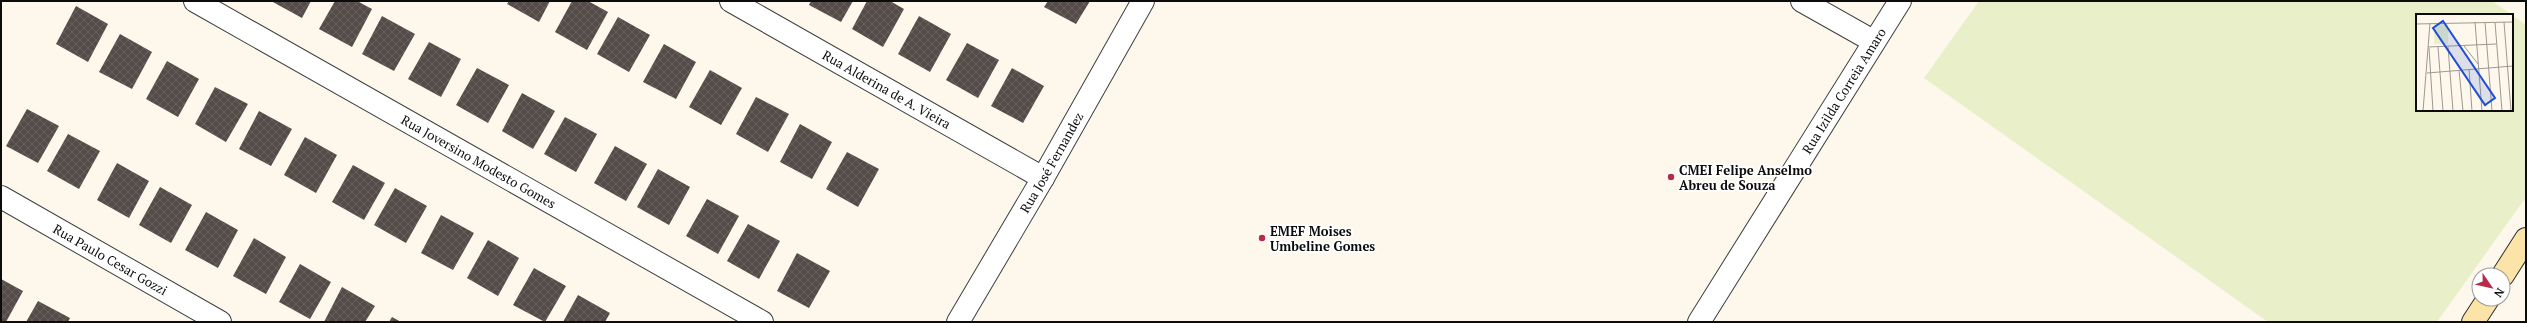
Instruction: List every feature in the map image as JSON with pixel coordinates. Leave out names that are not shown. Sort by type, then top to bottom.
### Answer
[{"type":"street","name":"Rua Joversino Modesto Gomes","points":[[195,1],[762,322]]},
{"type":"street","name":"Rua Alderina de A. Vieira","points":[[731,1],[1043,178]]},
{"type":"street","name":"Rua José Fernandez","points":[[958,322],[1043,178],[1142,1]]},
{"type":"street","points":[[1802,1],[1873,41]]},
{"type":"street","name":"Rua Izilda Correia Amaro","points":[[1699,322],[1873,41],[1900,1]]},
{"type":"street","name":"Rua Paulo Cesar Gozzi","points":[[1,197],[220,322]]},
{"type":"street","points":[[2508,267],[2526,239]]},
{"type":"street","points":[[2473,322],[2483,307]]},
{"type":"green space","points":[[1979,1],[2492,1],[2511,14],[2416,14],[2416,111],[2513,111],[2513,16],[2526,25],[2526,197],[2476,267],[2471,267],[2471,274],[2437,322],[2268,322],[1924,78]]},
{"type":"building","points":[[271,1],[311,1],[302,18]]},
{"type":"building","points":[[335,1],[357,1],[372,9],[352,47],[319,29]]},
{"type":"building","points":[[509,1],[550,1],[539,22],[507,4]]},
{"type":"building","points":[[572,1],[588,1],[608,12],[587,50],[555,32]]},
{"type":"building","points":[[811,1],[853,1],[841,22],[809,5]]},
{"type":"building","points":[[867,1],[890,1],[904,9],[883,47],[852,29]]},
{"type":"building","points":[[1048,1],[1090,1],[1076,24],[1044,7]]},
{"type":"building","points":[[76,6],[108,24],[88,62],[56,44]]},
{"type":"building","points":[[382,16],[415,34],[394,71],[362,54]]},
{"type":"building","points":[[919,16],[951,34],[930,72],[898,54]]},
{"type":"building","points":[[618,17],[650,35],[629,72],[597,54]]},
{"type":"building","points":[[120,34],[152,52],[132,89],[99,72]]},
{"type":"building","points":[[429,42],[461,59],[441,97],[408,79]]},
{"type":"building","points":[[967,43],[999,60],[978,98],[946,80]]},
{"type":"building","points":[[664,44],[696,62],[676,99],[643,82]]},
{"type":"building","points":[[167,61],[199,79],[178,117],[146,99]]},
{"type":"building","points":[[477,68],[509,85],[488,123],[456,105]]},
{"type":"building","points":[[1012,68],[1044,86],[1023,123],[991,106]]},
{"type":"building","points":[[710,70],[742,88],[721,125],[689,107]]},
{"type":"building","points":[[215,87],[248,104],[226,142],[195,124]]},
{"type":"building","points":[[522,93],[555,111],[533,149],[502,131]]},
{"type":"building","points":[[756,97],[789,114],[768,152],[736,134]]},
{"type":"building","points":[[27,109],[59,126],[38,163],[6,146]]},
{"type":"building","points":[[259,111],[292,129],[271,166],[239,149]]},
{"type":"building","points":[[565,117],[597,134],[576,172],[544,154]]},
{"type":"building","points":[[800,124],[832,142],[812,179],[780,162]]},
{"type":"building","points":[[68,134],[100,151],[79,189],[47,171]]},
{"type":"building","points":[[305,137],[337,155],[316,193],[284,175]]},
{"type":"building","points":[[615,146],[647,164],[626,201],[594,183]]},
{"type":"building","points":[[847,152],[879,169],[858,207],[826,189]]},
{"type":"building","points":[[117,163],[149,181],[129,218],[97,200]]},
{"type":"building","points":[[353,165],[385,183],[364,220],[332,202]]},
{"type":"building","points":[[658,169],[690,187],[669,225],[637,207]]},
{"type":"building","points":[[160,187],[192,205],[171,243],[139,225]]},
{"type":"building","points":[[395,188],[427,206],[406,243],[374,225]]},
{"type":"building","points":[[707,199],[739,216],[718,254],[686,236]]},
{"type":"building","points":[[206,212],[238,230],[218,268],[185,250]]},
{"type":"building","points":[[441,215],[474,233],[453,270],[421,253]]},
{"type":"building","points":[[748,224],[780,241],[759,279],[727,261]]},
{"type":"building","points":[[254,238],[286,257],[266,294],[233,276]]},
{"type":"building","points":[[488,240],[519,258],[498,296],[467,278]]},
{"type":"building","points":[[797,253],[830,271],[809,308],[777,291]]},
{"type":"building","points":[[300,264],[331,282],[310,319],[279,302]]},
{"type":"building","points":[[534,268],[566,286],[545,322],[513,305]]},
{"type":"building","points":[[1,279],[23,291],[6,322],[1,322]]},
{"type":"building","points":[[342,287],[375,306],[365,322],[324,322]]},
{"type":"building","points":[[578,295],[610,313],[605,322],[563,322]]},
{"type":"building","points":[[38,301],[70,318],[68,322],[26,322]]},
{"type":"building","points":[[392,317],[401,322],[389,322]]},
{"type":"place","name":"CMEI Felipe Anselmo Abreu de Souza","points":[[1671,177]]},
{"type":"place","name":"EMEF Moises Umbeline Gomes","points":[[1262,238]]}]
